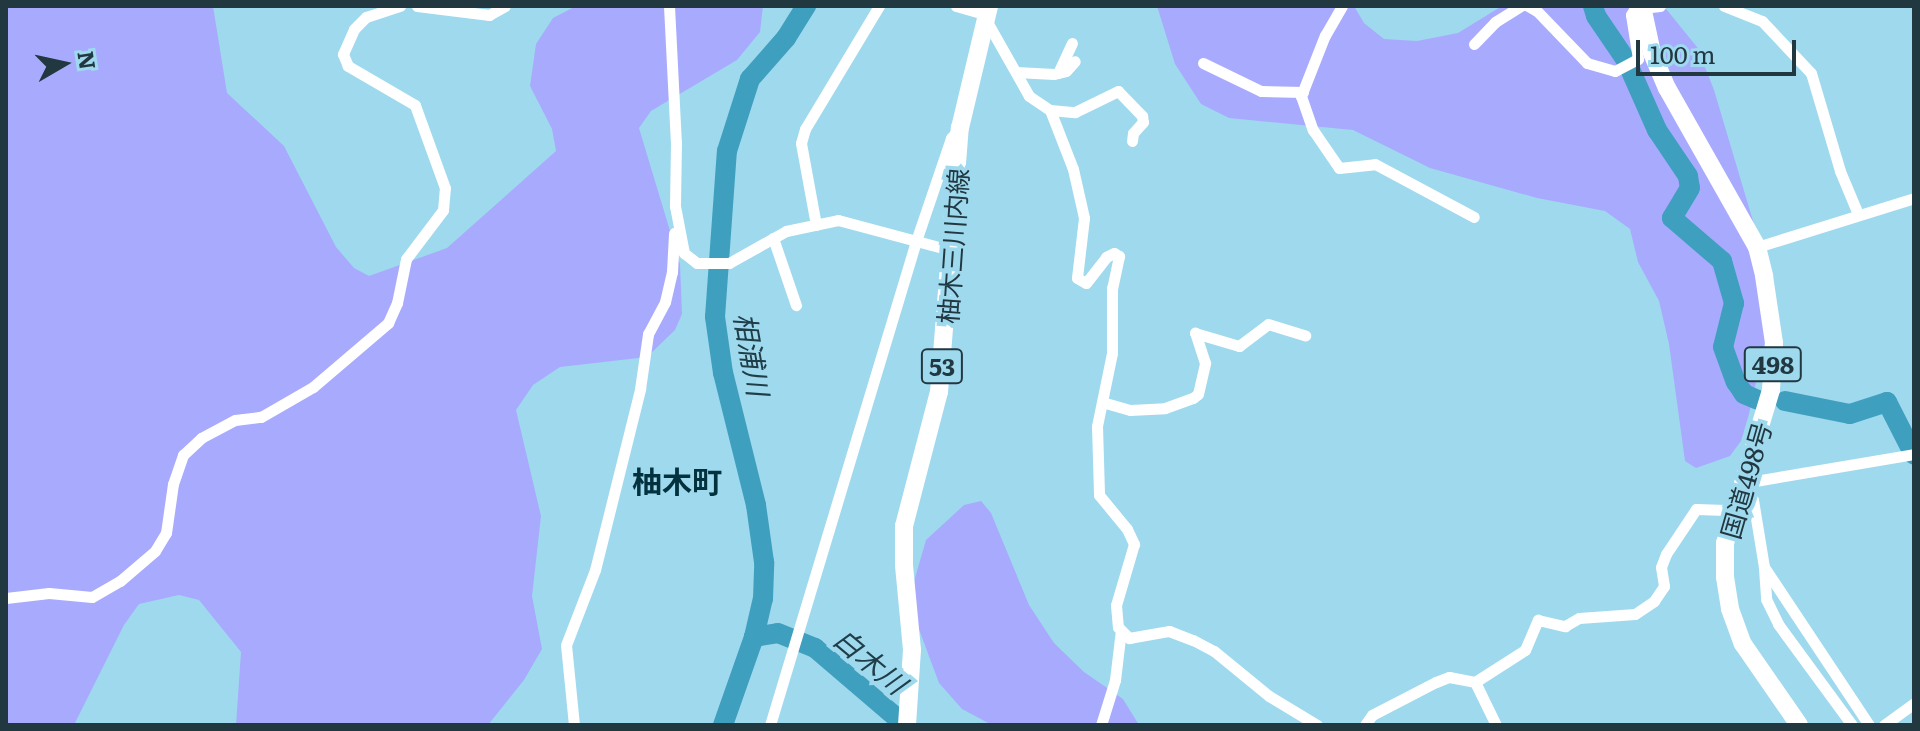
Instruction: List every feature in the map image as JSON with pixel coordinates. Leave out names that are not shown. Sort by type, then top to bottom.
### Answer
[{"type":"main road","name":"国道498号","points":[[1645,7],[1652,53],[1667,88],[1757,247],[1774,343],[1771,390],[1725,543],[1730,609],[1743,644],[1799,725]]},
{"type":"main road","name":"柚木三川内線","points":[[907,725],[912,650],[904,565],[904,526],[939,392],[960,128],[987,14]]},
{"type":"street","points":[[6,598],[49,593],[92,597],[120,581],[155,551],[166,533],[173,484],[183,455],[201,438],[235,420],[261,417],[313,387],[388,323],[397,303],[406,259],[443,210],[445,188],[415,105],[363,77],[348,66],[343,54],[354,29],[366,17],[400,6]]},
{"type":"street","points":[[417,6],[489,15],[505,6]]},
{"type":"street","points":[[669,6],[677,221],[684,253],[697,263],[729,263],[786,231],[838,220],[950,250]]},
{"type":"street","points":[[816,225],[801,143],[805,129],[879,6]]},
{"type":"street","points":[[956,6],[987,14],[1029,96],[1050,110],[1075,112],[1118,91],[1142,116],[1143,122],[1133,133],[1132,141]]},
{"type":"street","points":[[1342,6],[1325,35],[1303,92],[1313,130],[1339,168],[1375,164],[1474,217]]},
{"type":"street","points":[[1474,44],[1495,22],[1521,6]]},
{"type":"street","points":[[1528,6],[1587,63],[1615,71],[1638,59],[1631,15],[1645,7]]},
{"type":"street","points":[[1724,6],[1762,21],[1811,73],[1840,171],[1858,214]]},
{"type":"street","points":[[1762,21],[1766,6]]},
{"type":"street","points":[[1058,73],[1072,43]]},
{"type":"street","points":[[1016,72],[1058,73],[1066,71],[1075,61]]},
{"type":"street","points":[[1203,63],[1261,91],[1303,92]]},
{"type":"street","points":[[1050,110],[1081,191],[1084,218],[1077,278],[1086,283],[1106,257],[1114,253],[1119,256],[1112,288],[1112,353],[1097,426],[1099,495],[1127,529],[1134,544],[1116,605],[1121,630],[1115,680],[1101,725]]},
{"type":"street","points":[[770,725],[916,241],[951,138],[960,128]]},
{"type":"street","points":[[1757,247],[1914,198]]},
{"type":"street","points":[[574,725],[566,645],[595,570],[640,389],[648,334],[665,302],[677,221]]},
{"type":"street","points":[[773,238],[796,305]]},
{"type":"street","points":[[1102,402],[1130,410],[1165,408],[1193,398],[1198,394],[1205,363],[1195,333],[1239,346],[1268,324],[1305,335]]},
{"type":"street","points":[[1852,725],[1778,624],[1766,599],[1753,500],[1743,483],[1914,454]]},
{"type":"street","points":[[1365,725],[1372,715],[1436,682],[1449,677],[1475,682],[1525,650],[1538,620],[1565,626],[1579,618],[1635,614],[1664,586],[1661,567],[1666,554],[1696,509],[1733,510]]},
{"type":"street","points":[[1764,567],[1869,725]]},
{"type":"street","points":[[1121,630],[1129,638],[1169,631],[1193,640],[1214,651],[1269,696],[1317,725]]},
{"type":"street","points":[[1475,682],[1496,725]]},
{"type":"street","points":[[1884,725],[1914,703]]},
{"type":"shaded area","points":[[6,6],[213,6],[227,93],[284,146],[336,247],[354,268],[369,276],[447,248],[556,151],[552,129],[530,86],[536,44],[553,18],[576,6],[763,6],[760,32],[737,60],[651,111],[639,128],[680,264],[682,314],[675,330],[647,357],[560,367],[533,385],[516,410],[541,516],[532,596],[542,649],[524,680],[488,725],[236,725],[241,652],[199,600],[179,595],[139,604],[124,625],[74,725],[6,725]]},
{"type":"shaded area","points":[[1157,6],[1354,6],[1364,23],[1384,39],[1417,41],[1458,33],[1502,6],[1661,6],[1667,10],[1697,47],[1714,90],[1767,268],[1766,337],[1741,441],[1730,456],[1696,468],[1685,461],[1669,344],[1659,301],[1638,262],[1630,229],[1605,211],[1537,198],[1430,168],[1353,130],[1229,118],[1201,104],[1175,64]]},
{"type":"shaded area","points":[[981,501],[991,513],[1029,605],[1054,643],[1084,672],[1123,699],[1139,725],[992,725],[962,709],[939,683],[917,624],[913,585],[926,540],[964,505]]},
{"type":"waterway","name":"相浦川","points":[[723,725],[754,637],[763,599],[764,562],[756,505],[723,373],[715,317],[727,151],[750,79],[786,38],[806,6]]},
{"type":"waterway","points":[[1593,6],[1596,16],[1626,60],[1657,130],[1688,176],[1690,188],[1672,218],[1722,261],[1734,303],[1723,347],[1736,382],[1744,394],[1758,400]]},
{"type":"waterway","points":[[1785,401],[1850,414],[1887,402],[1914,455]]},
{"type":"waterway","name":"白木川","points":[[754,637],[778,633],[815,648],[905,725]]},
{"type":"district","name":"柚木町","points":[[677,480]]}]
